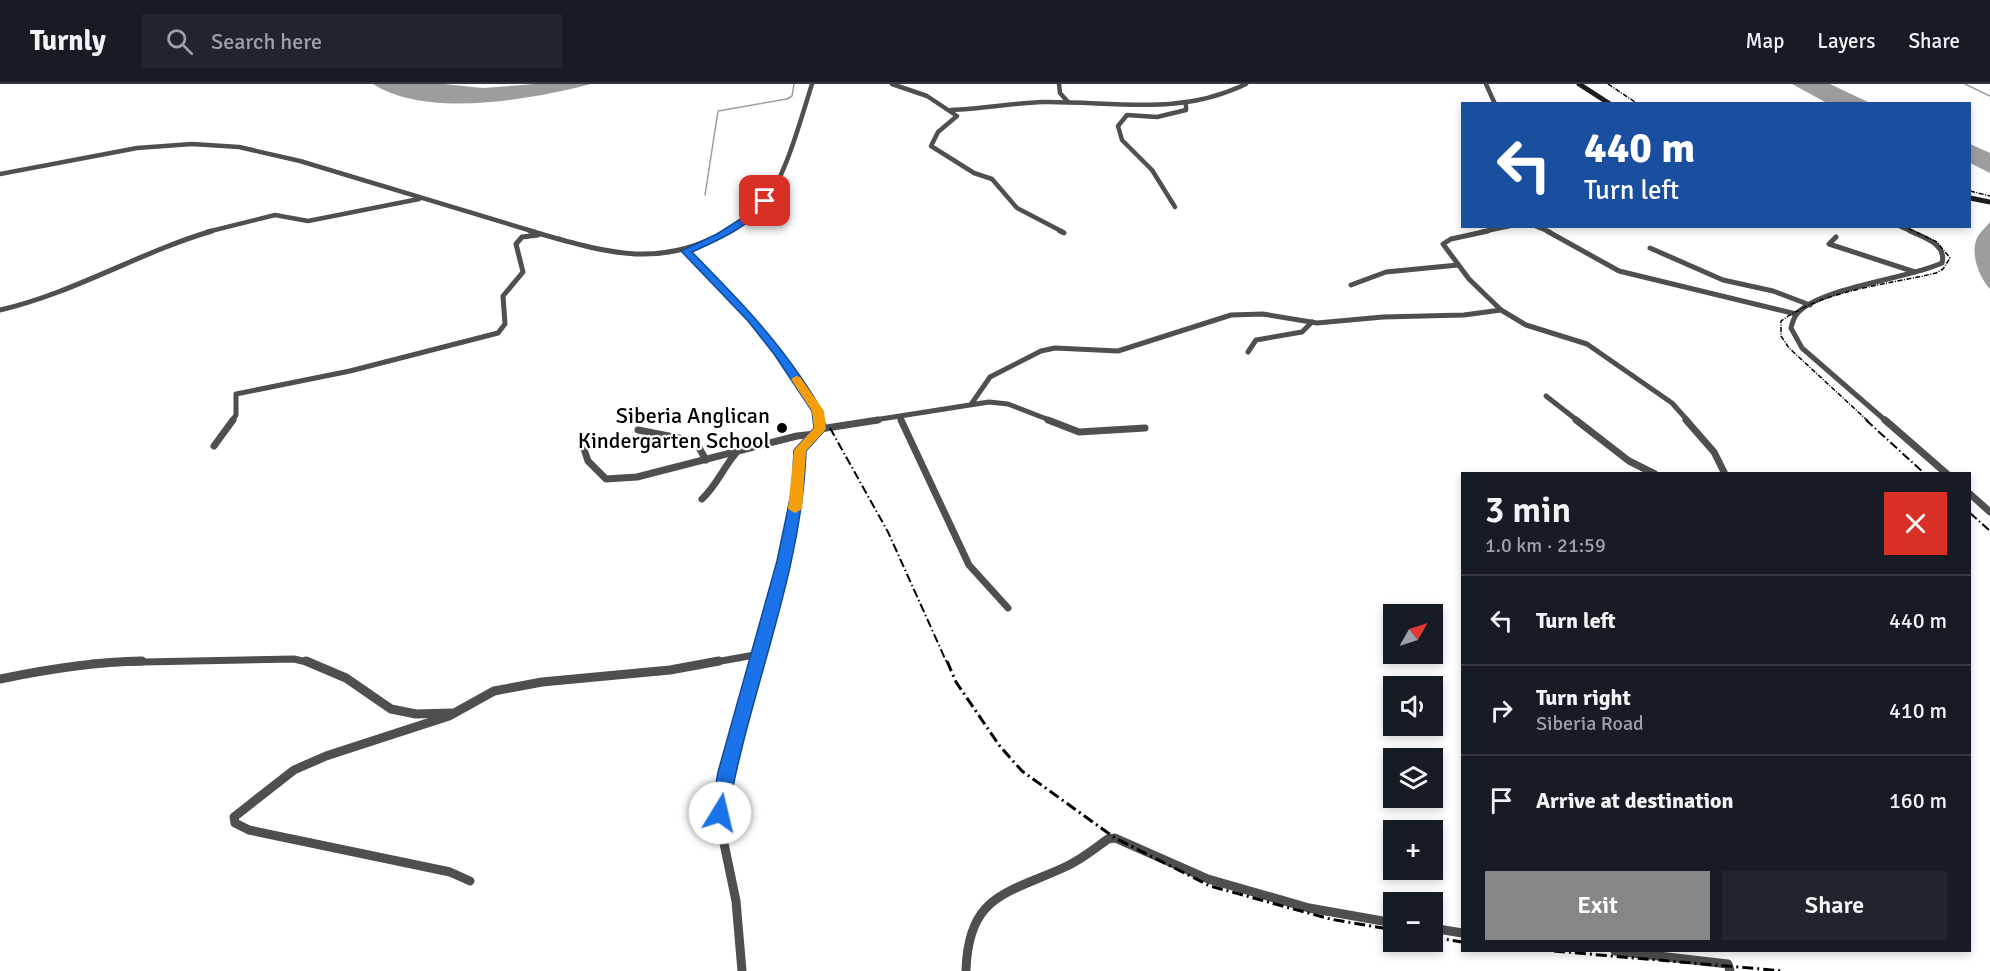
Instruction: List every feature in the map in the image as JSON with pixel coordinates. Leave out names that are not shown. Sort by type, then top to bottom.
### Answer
[{"type":"main road","points":[[1579,84],[1607,102]]},
{"type":"main road","points":[[1971,198],[1990,202]]},
{"type":"street","points":[[0,174],[144,148],[221,145],[268,154],[615,255],[654,256],[686,251],[720,236],[761,208],[773,187],[812,84]]},
{"type":"street","points":[[892,84],[910,87],[951,110],[957,116],[938,132],[931,146],[974,173],[992,179],[1017,208],[1064,233]]},
{"type":"street","points":[[1059,84],[1060,93],[1068,102]]},
{"type":"street","points":[[951,110],[1068,102],[1186,105],[1215,98],[1246,84]]},
{"type":"street","points":[[1486,84],[1494,102]]},
{"type":"street","points":[[1175,207],[1151,169],[1135,157],[1125,144],[1118,126],[1127,115],[1156,117],[1186,110],[1186,105]]},
{"type":"street","points":[[0,310],[34,302],[168,244],[239,223],[275,215],[311,221],[420,199]]},
{"type":"street","points":[[1502,228],[1444,242],[1444,247],[1469,279],[1501,310],[1526,325],[1587,344],[1665,398],[1708,444],[1724,472]]},
{"type":"street","points":[[1540,228],[1561,236],[1599,262],[1619,271],[1796,314]]},
{"type":"street","points":[[1903,228],[1929,240],[1943,253],[1944,260],[1940,265],[1862,286],[1810,305],[1796,314],[1791,328],[1792,336],[1802,348],[1945,472]]},
{"type":"street","points":[[214,446],[236,415],[236,394],[350,371],[498,333],[505,324],[502,296],[523,272],[516,248],[517,240],[543,234]]},
{"type":"street","points":[[1836,237],[1829,244],[1872,260],[1917,272]]},
{"type":"street","points":[[1650,248],[1723,280],[1773,291],[1810,305]]},
{"type":"street","points":[[686,251],[752,319],[778,352],[818,411],[818,431],[800,450],[797,500],[784,561],[727,772],[720,813],[736,901],[742,971]]},
{"type":"street","points":[[1351,285],[1367,275],[1421,267],[1458,265]]},
{"type":"street","points":[[972,403],[990,377],[1041,351],[1055,348],[1118,351],[1198,323],[1247,313],[1312,322],[1464,315],[1501,310]]},
{"type":"street","points":[[1248,352],[1256,340],[1302,332],[1312,322]]},
{"type":"street","points":[[1546,396],[1629,461],[1651,472]]},
{"type":"street","points":[[584,449],[585,455],[600,474],[612,480],[637,477],[818,431],[972,403],[1008,404],[1079,432],[1145,428]]},
{"type":"street","points":[[900,417],[969,565],[1008,608]]},
{"type":"street","points":[[638,430],[690,440],[697,444],[706,460]]},
{"type":"street","points":[[702,498],[716,486],[725,466],[736,453]]},
{"type":"street","points":[[1971,495],[1990,512]]},
{"type":"street","points":[[470,881],[450,872],[249,830],[235,823],[234,817],[294,770],[326,756],[457,712],[494,691],[514,686],[670,670],[760,654]]},
{"type":"street","points":[[0,679],[56,667],[100,662],[294,659],[307,660],[333,672],[359,687],[382,706],[421,715],[457,712]]},
{"type":"street","points":[[966,971],[969,940],[979,912],[1023,882],[1065,867],[1108,839],[1115,838],[1208,879],[1309,908],[1383,920]]},
{"type":"street","points":[[1443,930],[1461,933]]},
{"type":"street","points":[[1624,952],[1728,964],[1730,971]]},
{"type":"shaded area","points":[[373,84],[444,84],[483,88],[535,84],[591,84],[511,100],[450,103],[422,101],[395,95]]},
{"type":"shaded area","points":[[1792,84],[1830,84],[1868,102],[1825,102]]},
{"type":"shaded area","points":[[1971,144],[1990,153],[1990,173],[1971,164]]},
{"type":"shaded area","points":[[1990,222],[1990,289],[1979,272],[1975,258],[1975,244],[1981,232]]},
{"type":"waterway","points":[[705,195],[718,111],[787,99],[792,96],[794,84]]},
{"type":"waterway","points":[[1965,84],[1990,96]]},
{"type":"railway","points":[[1608,84],[1635,102]]},
{"type":"railway","points":[[1971,191],[1990,196]]},
{"type":"railway","points":[[1868,421],[1789,348],[1781,336],[1781,321],[1816,302],[1835,295],[1936,273],[1943,269],[1950,258],[1937,242],[1907,228]]},
{"type":"railway","points":[[1866,420],[1923,472]]},
{"type":"railway","points":[[830,428],[888,532],[947,663]]},
{"type":"railway","points":[[1971,514],[1990,531]]},
{"type":"railway","points":[[947,661],[956,682],[999,745],[1022,771],[1115,838],[1210,886],[1330,919],[1383,928]]},
{"type":"railway","points":[[1443,939],[1461,942]]},
{"type":"railway","points":[[1566,952],[1784,971]]},
{"type":"slow traffic","points":[[795,509],[799,489],[800,450],[820,429],[818,411],[796,379]]},
{"type":"place","name":"Siberia Anglican Kindergarten School","points":[[782,428]]},
{"type":"route","points":[[720,813],[727,772],[784,561],[799,489],[800,450],[820,429],[818,411],[778,352],[752,319],[686,251],[720,236],[761,208],[765,201]]}]
